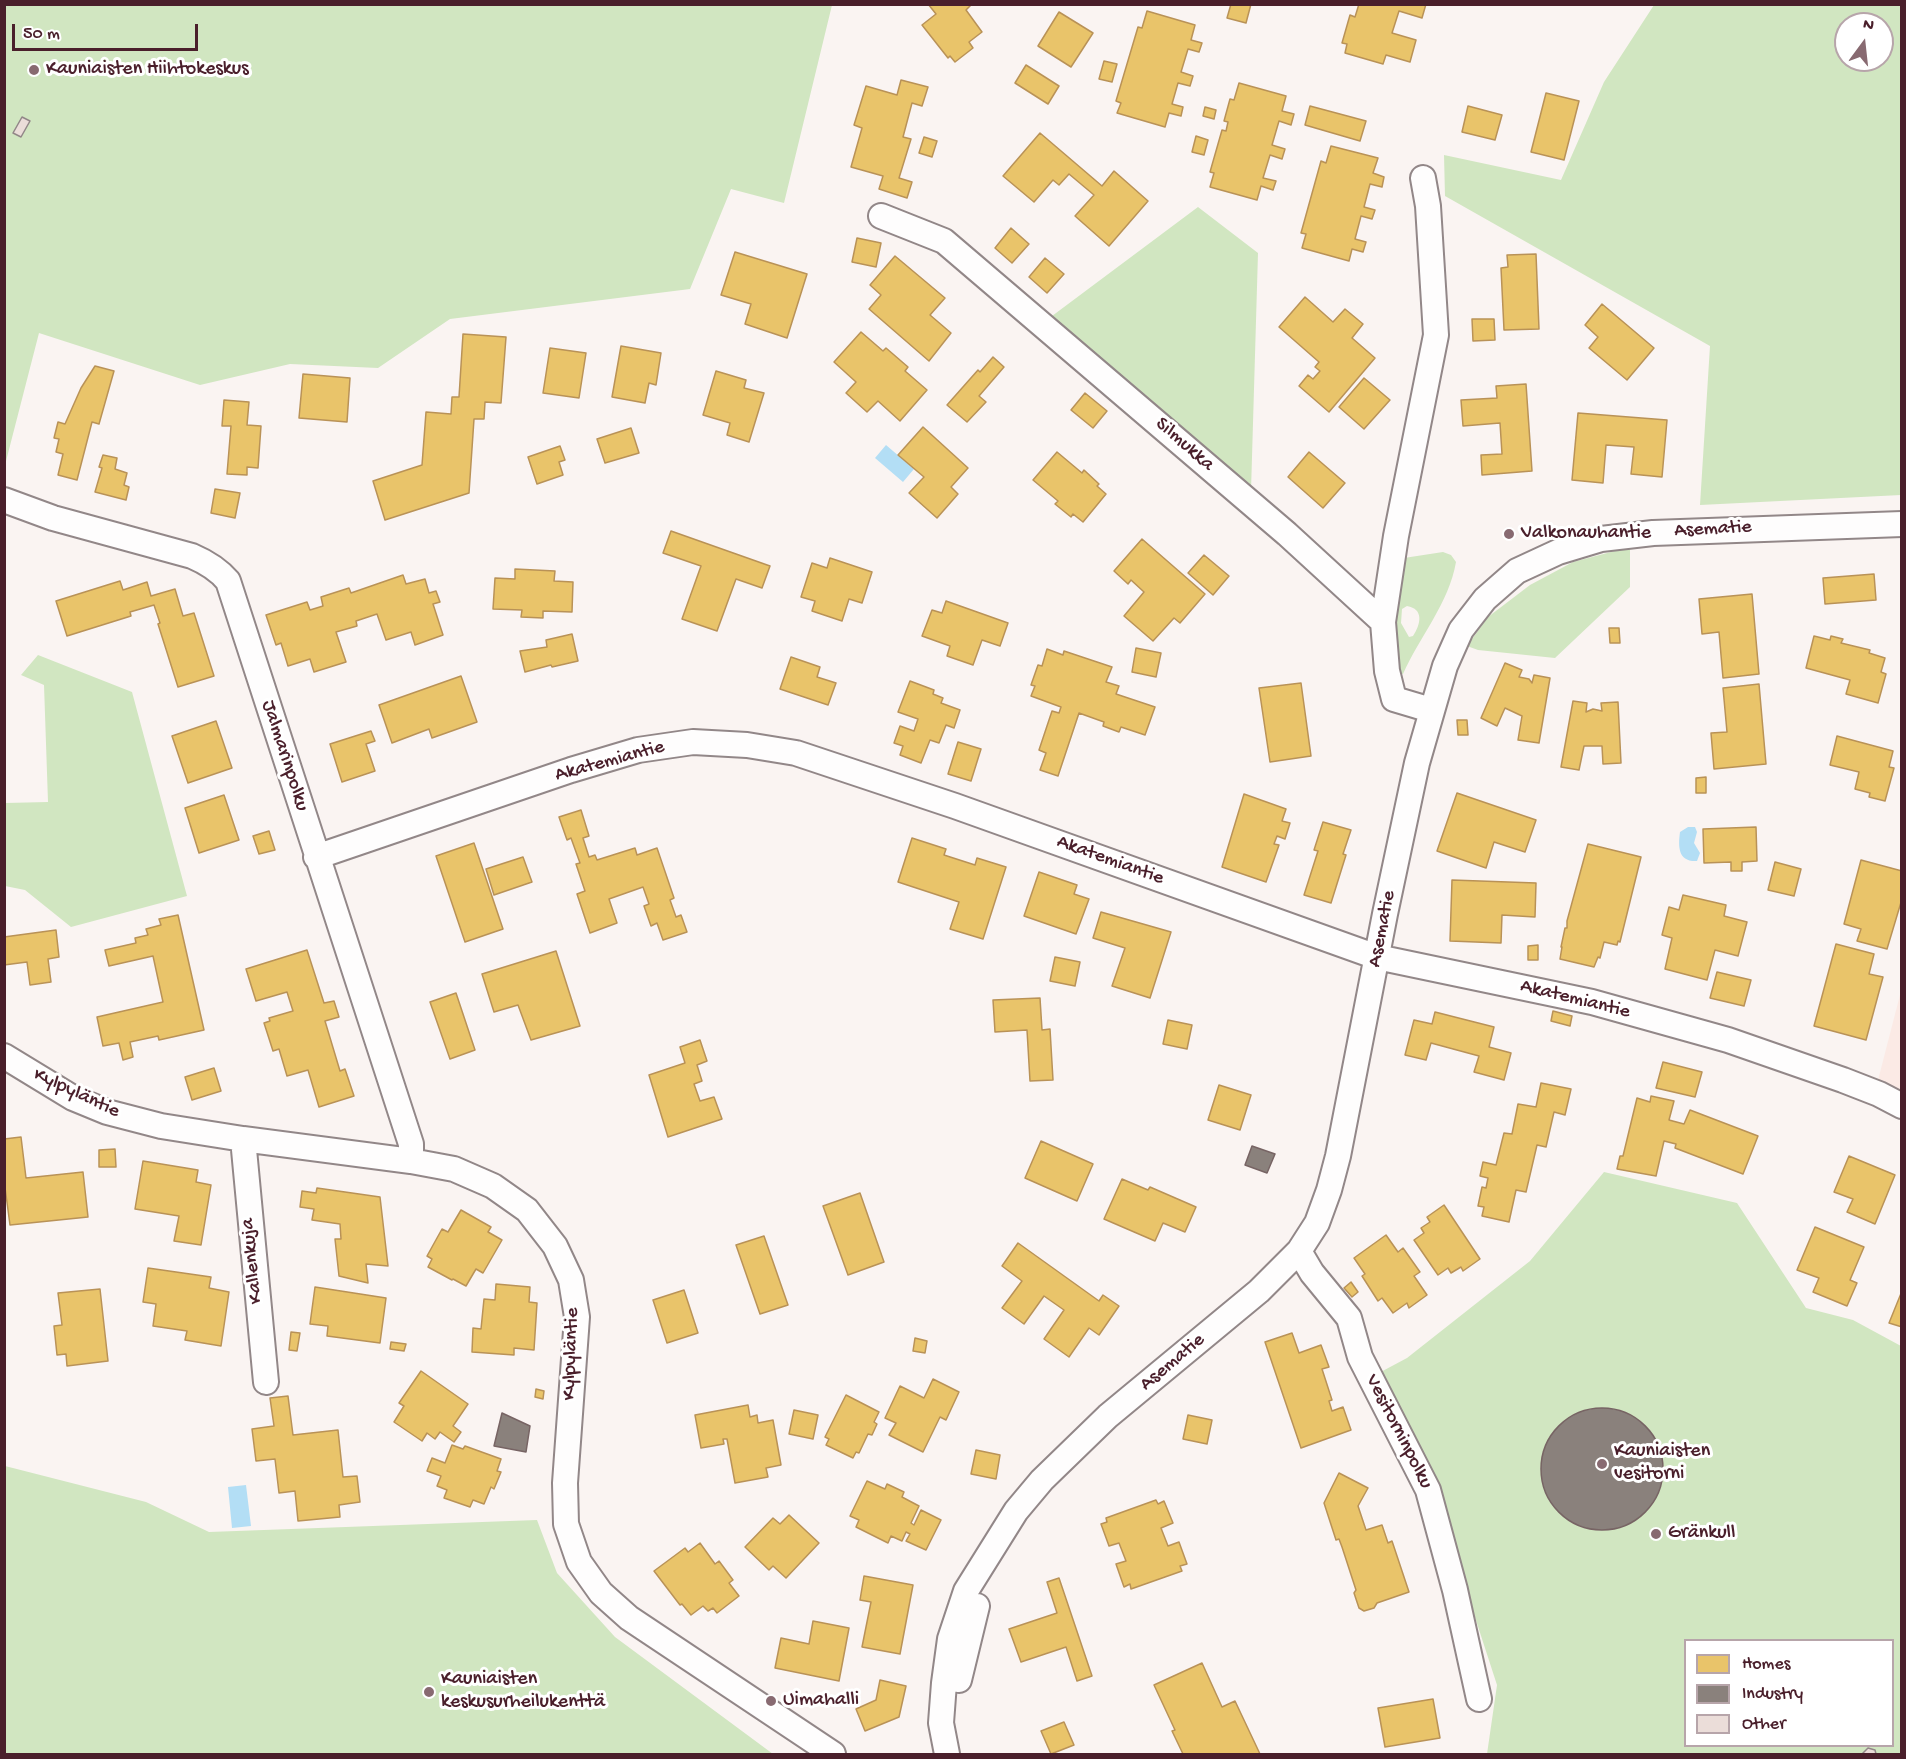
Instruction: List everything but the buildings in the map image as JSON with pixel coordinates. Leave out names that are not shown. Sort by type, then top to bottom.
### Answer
[{"type":"street","points":[[1423,178],[1428,206],[1436,335],[1396,536],[1383,622],[1387,671],[1394,699],[1431,710]]},
{"type":"street","name":"Silmukka","points":[[881,216],[944,241],[1287,534],[1383,622]]},
{"type":"street","name":"Jalmarinpolku","points":[[4,500],[83,527],[178,551],[202,560],[221,573],[231,590],[411,1144],[411,1161]]},
{"type":"street","name":"Asematie","points":[[947,1755],[941,1723],[950,1639],[966,1591],[1016,1511],[1070,1452],[1108,1416],[1259,1291],[1299,1251],[1317,1223],[1338,1156],[1417,763],[1431,710],[1445,666],[1461,630],[1485,599],[1517,571],[1558,552],[1601,539],[1653,533],[1902,524]]},
{"type":"street","name":"Akatemiantie","points":[[316,856],[571,770],[638,750],[693,742],[747,745],[796,753],[933,799],[1377,957],[1592,1002],[1718,1037],[1843,1080],[1902,1106]]},
{"type":"street","name":"Kylpyläntie","points":[[4,1056],[73,1098],[107,1112],[151,1124],[454,1169],[493,1186],[527,1210],[555,1246],[571,1280],[577,1317],[565,1483],[566,1524],[579,1562],[596,1586],[629,1618],[833,1755]]},
{"type":"street","name":"Kallenkuja","points":[[243,1139],[266,1382]]},
{"type":"street","name":"Vesitorninpolku","points":[[1299,1251],[1312,1274],[1349,1318],[1360,1357],[1428,1490],[1455,1590],[1479,1699]]},
{"type":"street","name":"Asematie","points":[[952,1755],[957,1727],[959,1683],[979,1600],[984,1564]]},
{"type":"shaded area","points":[[1901,991],[1901,1095],[1877,1084]]},
{"type":"green space","points":[[4,5],[832,5],[784,203],[731,189],[690,289],[450,319],[378,368],[290,364],[200,385],[39,333],[5,465]]},
{"type":"green space","points":[[1654,5],[1901,5],[1901,495],[1700,505],[1710,346],[1445,196],[1444,155],[1561,180],[1604,82]]},
{"type":"green space","points":[[1198,207],[1258,253],[1251,491],[1048,319]]},
{"type":"green space","points":[[1630,547],[1630,587],[1555,658],[1478,650],[1467,646],[1488,617],[1530,585],[1573,562]]},
{"type":"green space","points":[[1443,552],[1451,555],[1456,562],[1441,605],[1403,674],[1398,673],[1392,634],[1404,558]],"holes":[[[1407,606],[1416,610],[1419,622],[1413,636],[1409,637],[1401,623],[1402,609]]]},
{"type":"green space","points":[[38,655],[132,692],[187,896],[71,927],[25,890],[5,886],[5,803],[48,802],[44,685],[21,675]]},
{"type":"green space","points":[[1604,1172],[1737,1203],[1806,1308],[1853,1320],[1901,1346],[1901,1754],[1487,1754],[1497,1685],[1432,1485],[1377,1374],[1407,1358],[1530,1261]]},
{"type":"green space","points":[[5,1466],[146,1502],[209,1532],[537,1520],[557,1573],[615,1637],[773,1754],[5,1754]]},
{"type":"water","points":[[886,445],[914,469],[903,482],[875,458]]},
{"type":"water","points":[[1688,827],[1695,827],[1697,832],[1694,843],[1700,853],[1697,861],[1686,859],[1681,852],[1680,832]]},
{"type":"water","points":[[246,1485],[251,1526],[232,1528],[228,1487]]},
{"type":"place","name":"Kauniaisten Hiihtokeskus","points":[[34,70]]},
{"type":"place","name":"Valkonauhantie","points":[[1509,534]]},
{"type":"place","name":"Kauniaisten vesitorni","points":[[1602,1464]]},
{"type":"place","name":"Gränkull","points":[[1656,1534]]},
{"type":"place","name":"Kauniaisten keskusurheilukenttä","points":[[429,1692]]},
{"type":"place","name":"Uimahalli","points":[[771,1701]]}]
